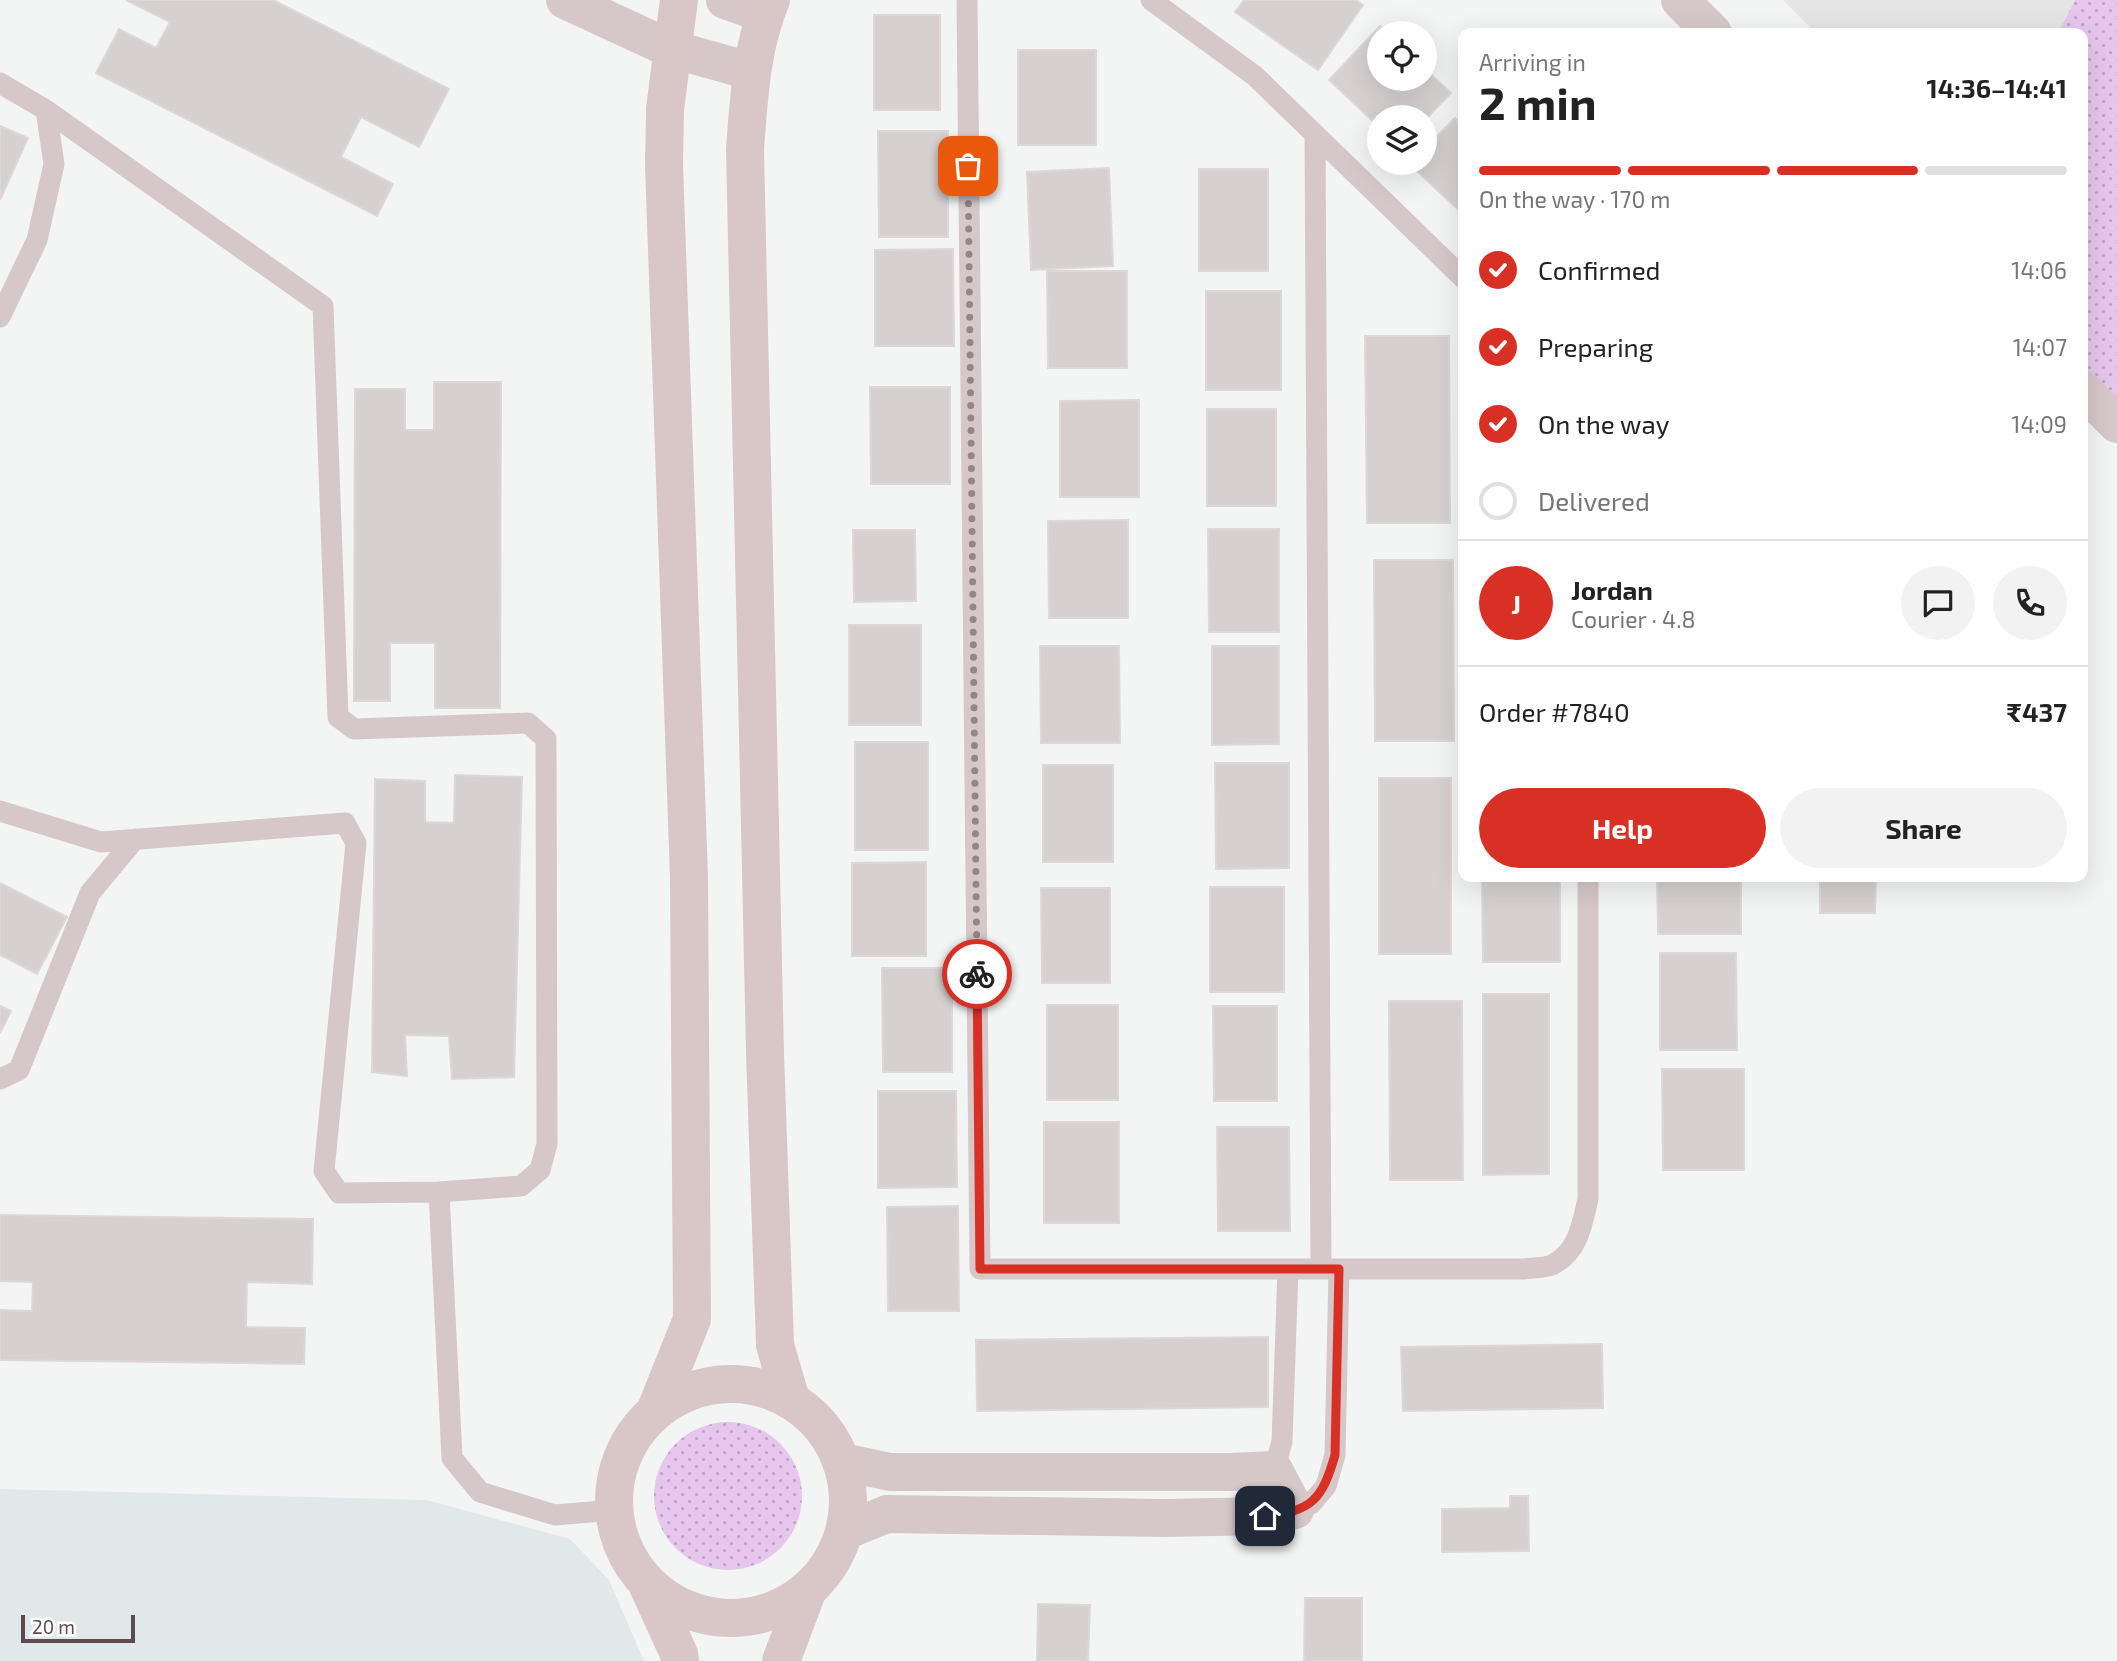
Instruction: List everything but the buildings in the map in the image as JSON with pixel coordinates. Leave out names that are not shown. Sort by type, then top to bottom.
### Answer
[{"type":"street","points":[[565,0],[671,49],[751,71]]},
{"type":"street","points":[[679,0],[665,109],[664,165],[689,878],[692,1319],[656,1409],[624,1447],[612,1496],[620,1545],[648,1586],[680,1661]]},
{"type":"street","points":[[725,0],[768,7],[751,71],[745,149],[765,1053],[775,1345],[791,1400]]},
{"type":"street","points":[[1680,0],[1708,28]]},
{"type":"street","points":[[2088,396],[2117,424]]},
{"type":"street","points":[[656,1409],[699,1388],[746,1385],[791,1400],[824,1429],[843,1462],[850,1493],[845,1531],[835,1557],[807,1591],[781,1661]]},
{"type":"street","points":[[843,1462],[890,1472],[1274,1470],[1295,1510],[1265,1516],[1165,1518],[887,1514],[845,1531]]},
{"type":"street","points":[[648,1586],[697,1615],[722,1618],[755,1617],[807,1591]]},
{"type":"lane","points":[[967,0],[980,1269],[1524,1269],[1550,1265],[1572,1250],[1582,1228],[1588,1199],[1588,882]]},
{"type":"lane","points":[[1151,0],[1255,76],[1458,273]]},
{"type":"lane","points":[[0,83],[47,110],[323,306],[338,717],[354,729],[528,723],[546,739],[547,1144],[540,1170],[521,1186],[439,1192],[339,1193],[324,1171],[356,843],[345,823],[101,842],[0,811]]},
{"type":"lane","points":[[0,317],[37,240],[54,164],[47,110]]},
{"type":"lane","points":[[1295,1510],[1311,1504],[1326,1486],[1335,1455],[1330,1269],[1315,134]]},
{"type":"lane","points":[[0,1079],[19,1070],[90,893],[135,839]]},
{"type":"lane","points":[[439,1192],[452,1458],[480,1492],[555,1515],[614,1510]]},
{"type":"lane","points":[[1274,1470],[1282,1442],[1288,1269]]},
{"type":"shaded area","points":[[1783,0],[2075,0],[2061,28],[1811,28]]},
{"type":"shaded area","points":[[2075,0],[2117,0],[2117,416],[2088,381],[2088,28],[2061,28]]},
{"type":"shaded area","points":[[728,1422],[756,1428],[780,1444],[796,1468],[802,1496],[796,1524],[780,1548],[756,1564],[728,1570],[700,1564],[676,1548],[660,1524],[654,1496],[660,1468],[676,1444],[700,1428]]},
{"type":"shaded area","points":[[0,1489],[427,1500],[570,1539],[609,1580],[644,1661],[0,1661]]},
{"type":"way so far","points":[[968,166],[977,974]]},
{"type":"route","points":[[977,974],[980,1269],[1339,1269],[1335,1455],[1326,1486],[1311,1504],[1283,1514],[1265,1516]]}]
